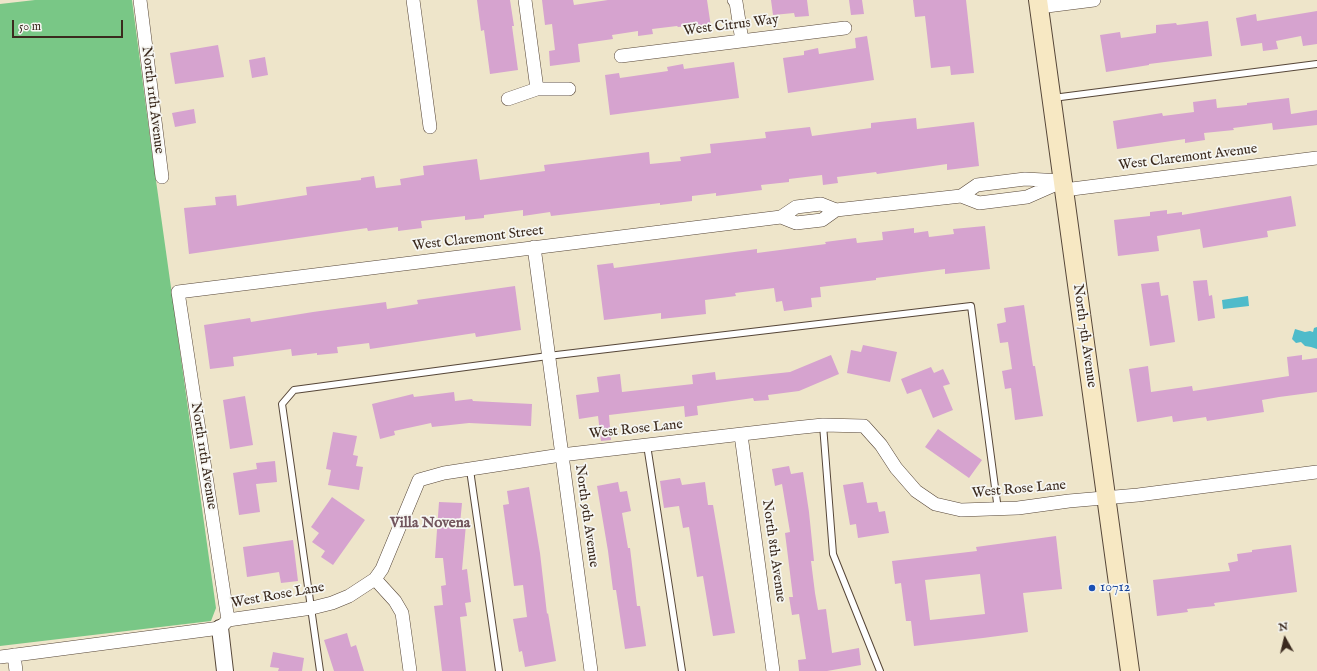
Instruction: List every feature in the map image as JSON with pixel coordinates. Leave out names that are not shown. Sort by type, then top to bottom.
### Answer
[{"type":"main road","name":"North 7th Avenue","points":[[1038,4],[1130,671]]},
{"type":"street","name":"North 11th Avenue","points":[[140,0],[162,177]]},
{"type":"street","points":[[413,0],[430,128]]},
{"type":"street","points":[[525,0],[537,89]]},
{"type":"street","points":[[1038,4],[1094,0]]},
{"type":"street","points":[[736,1],[742,41]]},
{"type":"street","name":"West Citrus Way","points":[[622,56],[845,28]]},
{"type":"street","points":[[508,98],[537,89],[569,89]]},
{"type":"street","name":"West Claremont Avenue","points":[[1063,185],[1317,158]]},
{"type":"street","name":"West Claremont Street","points":[[178,292],[341,273],[534,247],[781,217],[796,207],[820,204],[836,210],[961,196],[978,185],[1025,179],[1063,185]]},
{"type":"street","points":[[989,184],[992,201]]},
{"type":"street","name":"West Claremont Street","points":[[961,196],[979,203],[1027,197],[1063,185]]},
{"type":"street","name":"North 9th Avenue","points":[[534,247],[591,671]]},
{"type":"street","name":"North 11th Avenue","points":[[178,292],[224,624],[225,671]]},
{"type":"street","name":"West Rose Lane","points":[[0,657],[224,624],[332,603],[349,596],[375,579],[382,569],[419,480],[444,473],[561,455],[823,425],[864,426],[881,445],[896,468],[916,491],[935,504],[961,510],[998,510],[1138,496],[1317,472]]},
{"type":"street","name":"North 8th Avenue","points":[[741,435],[773,671]]},
{"type":"street","points":[[375,579],[395,601],[402,613],[410,671]]},
{"type":"street","points":[[14,655],[16,671]]},
{"type":"lane","points":[[1051,99],[1317,64]]},
{"type":"lane","points":[[320,671],[282,404],[294,390],[548,356],[971,306],[998,510]]},
{"type":"lane","points":[[823,425],[832,554],[880,671]]},
{"type":"lane","points":[[647,445],[682,671]]},
{"type":"lane","points":[[470,470],[499,671]]},
{"type":"green space","points":[[35,0],[132,0],[216,608],[211,621],[0,646],[0,4]]},
{"type":"water","points":[[1248,296],[1249,306],[1223,309],[1222,300]]},
{"type":"water","points":[[1317,327],[1317,349],[1305,346],[1301,342],[1296,343],[1292,339],[1295,329],[1305,332],[1313,332],[1314,328]]},
{"type":"building","points":[[477,0],[510,0],[518,70],[490,74],[484,30],[481,31]]},
{"type":"building","points":[[542,0],[573,0],[574,5],[608,0],[707,0],[711,27],[697,29],[697,25],[677,26],[652,29],[653,34],[638,36],[638,31],[612,35],[613,39],[578,44],[580,62],[550,66],[549,51],[555,50],[552,24],[545,25]]},
{"type":"building","points":[[771,0],[807,0],[809,16],[795,17],[794,13],[773,15]]},
{"type":"building","points":[[849,0],[862,0],[864,14],[851,15]]},
{"type":"building","points":[[913,0],[966,0],[974,73],[951,75],[950,66],[931,68],[925,16],[915,17]]},
{"type":"building","points":[[1317,11],[1317,44],[1303,46],[1301,36],[1276,41],[1278,49],[1263,51],[1262,43],[1241,46],[1236,18],[1256,14],[1257,21]]},
{"type":"building","points":[[1208,21],[1212,56],[1149,64],[1106,72],[1100,35],[1120,32],[1121,38],[1156,33],[1156,25],[1176,23],[1177,25]]},
{"type":"building","points":[[867,36],[874,80],[788,93],[783,58],[804,55],[804,51],[818,48],[819,54],[856,48],[855,38]]},
{"type":"building","points":[[218,45],[224,77],[175,84],[170,53]]},
{"type":"building","points":[[265,57],[268,75],[252,78],[249,60]]},
{"type":"building","points":[[734,62],[739,98],[610,115],[605,75],[619,73],[620,78],[668,71],[667,67],[683,64],[684,69]]},
{"type":"building","points":[[1289,98],[1291,114],[1317,110],[1317,125],[1273,130],[1272,123],[1233,128],[1234,130],[1204,133],[1205,140],[1185,143],[1185,139],[1117,149],[1113,121],[1162,113],[1163,116],[1194,112],[1193,102],[1216,99],[1217,108]]},
{"type":"building","points":[[194,109],[196,123],[175,127],[172,113]]},
{"type":"building","points":[[916,118],[917,129],[974,122],[979,166],[947,170],[947,164],[877,174],[876,172],[837,177],[838,183],[823,185],[822,175],[789,179],[789,182],[761,185],[762,190],[716,196],[716,193],[692,196],[692,201],[660,205],[660,203],[551,216],[550,212],[523,216],[523,210],[484,215],[484,218],[465,220],[465,216],[421,221],[422,228],[398,231],[398,227],[368,231],[367,228],[189,254],[184,208],[216,205],[215,197],[236,195],[237,206],[307,195],[306,187],[361,180],[361,178],[374,176],[376,188],[401,185],[400,179],[424,175],[423,166],[477,159],[480,180],[545,171],[544,165],[649,152],[650,164],[681,161],[680,157],[711,153],[710,144],[766,138],[765,132],[810,127],[812,136],[871,128],[871,123]]},
{"type":"building","points":[[1291,196],[1296,226],[1267,231],[1268,237],[1203,248],[1200,229],[1157,236],[1159,251],[1118,256],[1114,220],[1150,216],[1150,212],[1167,210],[1167,214],[1182,212],[1182,215]]},
{"type":"building","points":[[985,226],[990,269],[945,274],[945,269],[820,287],[821,297],[811,298],[812,307],[784,311],[782,301],[776,302],[774,288],[735,293],[736,296],[705,300],[706,314],[661,319],[661,313],[604,320],[597,265],[613,263],[614,268],[757,249],[757,253],[826,244],[825,242],[856,238],[857,243],[883,240],[882,232],[914,228],[914,233],[928,231],[929,237],[954,234],[953,229]]},
{"type":"building","points":[[1207,280],[1209,296],[1212,295],[1215,318],[1198,321],[1193,281]]},
{"type":"building","points":[[1159,282],[1161,296],[1168,295],[1175,342],[1150,346],[1141,284]]},
{"type":"building","points":[[515,286],[521,330],[476,337],[475,333],[370,349],[369,343],[337,347],[338,353],[317,355],[317,353],[292,356],[291,349],[233,357],[234,366],[210,369],[204,325],[250,318],[251,322],[386,302],[387,309],[418,304],[417,300]]},
{"type":"building","points":[[1024,305],[1033,366],[1035,366],[1043,416],[1015,420],[1011,388],[1005,389],[1002,371],[1012,369],[1008,342],[1000,343],[997,324],[1006,322],[1004,308]]},
{"type":"building","points":[[863,345],[897,352],[890,382],[847,373],[851,350],[861,352]]},
{"type":"building","points":[[831,355],[839,374],[799,391],[768,395],[769,400],[754,401],[753,398],[697,406],[698,415],[685,417],[684,406],[609,415],[611,440],[601,441],[598,416],[579,419],[576,395],[599,392],[597,377],[620,374],[622,392],[693,384],[692,375],[715,372],[716,380],[790,372]]},
{"type":"building","points":[[1302,355],[1302,360],[1317,358],[1317,392],[1262,400],[1264,412],[1207,421],[1206,417],[1173,422],[1172,416],[1137,422],[1129,369],[1148,366],[1151,392],[1192,386],[1193,391],[1289,376],[1287,357]]},
{"type":"building","points":[[931,367],[934,373],[943,369],[950,384],[943,386],[953,410],[933,418],[921,389],[907,394],[901,379]]},
{"type":"building","points":[[454,392],[455,401],[472,399],[473,401],[532,404],[531,426],[469,423],[432,427],[431,423],[394,431],[395,435],[380,439],[372,404],[413,394],[414,397]]},
{"type":"building","points":[[245,396],[253,445],[230,449],[223,400]]},
{"type":"building","points":[[938,429],[982,460],[969,478],[925,447]]},
{"type":"building","points":[[333,432],[357,436],[353,455],[358,456],[356,466],[363,467],[359,490],[328,485],[331,470],[326,469]]},
{"type":"building","points":[[275,461],[277,482],[256,484],[260,512],[239,515],[233,473],[257,469],[256,463]]},
{"type":"building","points":[[789,466],[791,474],[803,472],[814,561],[811,561],[815,593],[818,610],[826,609],[832,653],[859,648],[861,665],[827,671],[799,671],[798,660],[806,659],[799,614],[792,615],[789,597],[793,597],[785,533],[790,532],[782,484],[775,486],[772,469]]},
{"type":"building","points":[[680,478],[682,485],[705,482],[708,505],[713,505],[735,633],[713,636],[703,576],[697,577],[689,527],[683,528],[679,506],[664,508],[660,481]]},
{"type":"building","points":[[618,482],[620,492],[627,491],[631,511],[622,513],[628,548],[630,548],[637,606],[640,606],[646,646],[625,649],[616,590],[613,590],[597,486]]},
{"type":"building","points":[[863,482],[867,503],[877,502],[879,512],[885,511],[889,533],[858,538],[856,524],[850,525],[843,485]]},
{"type":"building","points":[[529,487],[540,553],[547,614],[548,613],[556,661],[525,667],[522,651],[519,652],[513,619],[527,617],[523,585],[514,586],[503,505],[509,504],[507,491]]},
{"type":"building","points":[[332,497],[365,520],[333,565],[321,557],[325,551],[312,542],[319,533],[311,527]]},
{"type":"building","points":[[439,502],[462,503],[460,524],[466,524],[462,570],[467,569],[471,602],[465,603],[467,616],[460,617],[466,671],[442,671],[434,606],[443,605],[441,586],[446,585],[443,558],[435,558]]},
{"type":"building","points":[[1056,536],[1062,589],[1023,593],[1028,632],[914,646],[911,621],[906,621],[901,583],[895,584],[892,561],[977,551],[976,547]],"holes":[[[980,574],[985,614],[930,620],[925,580]]]},
{"type":"building","points":[[293,540],[298,581],[281,583],[279,572],[247,577],[243,547]]},
{"type":"building","points":[[1291,545],[1297,592],[1214,603],[1215,606],[1187,609],[1188,612],[1157,616],[1153,580],[1230,571],[1228,563],[1238,561],[1237,554],[1252,552],[1252,550]]},
{"type":"building","points":[[347,633],[351,647],[356,645],[364,671],[334,671],[324,640]]},
{"type":"building","points":[[273,652],[304,658],[302,671],[278,671],[279,668],[270,667]]},
{"type":"place","name":"10712","points":[[1092,588]]},
{"type":"district","name":"Villa Novena","points":[[430,524]]}]
